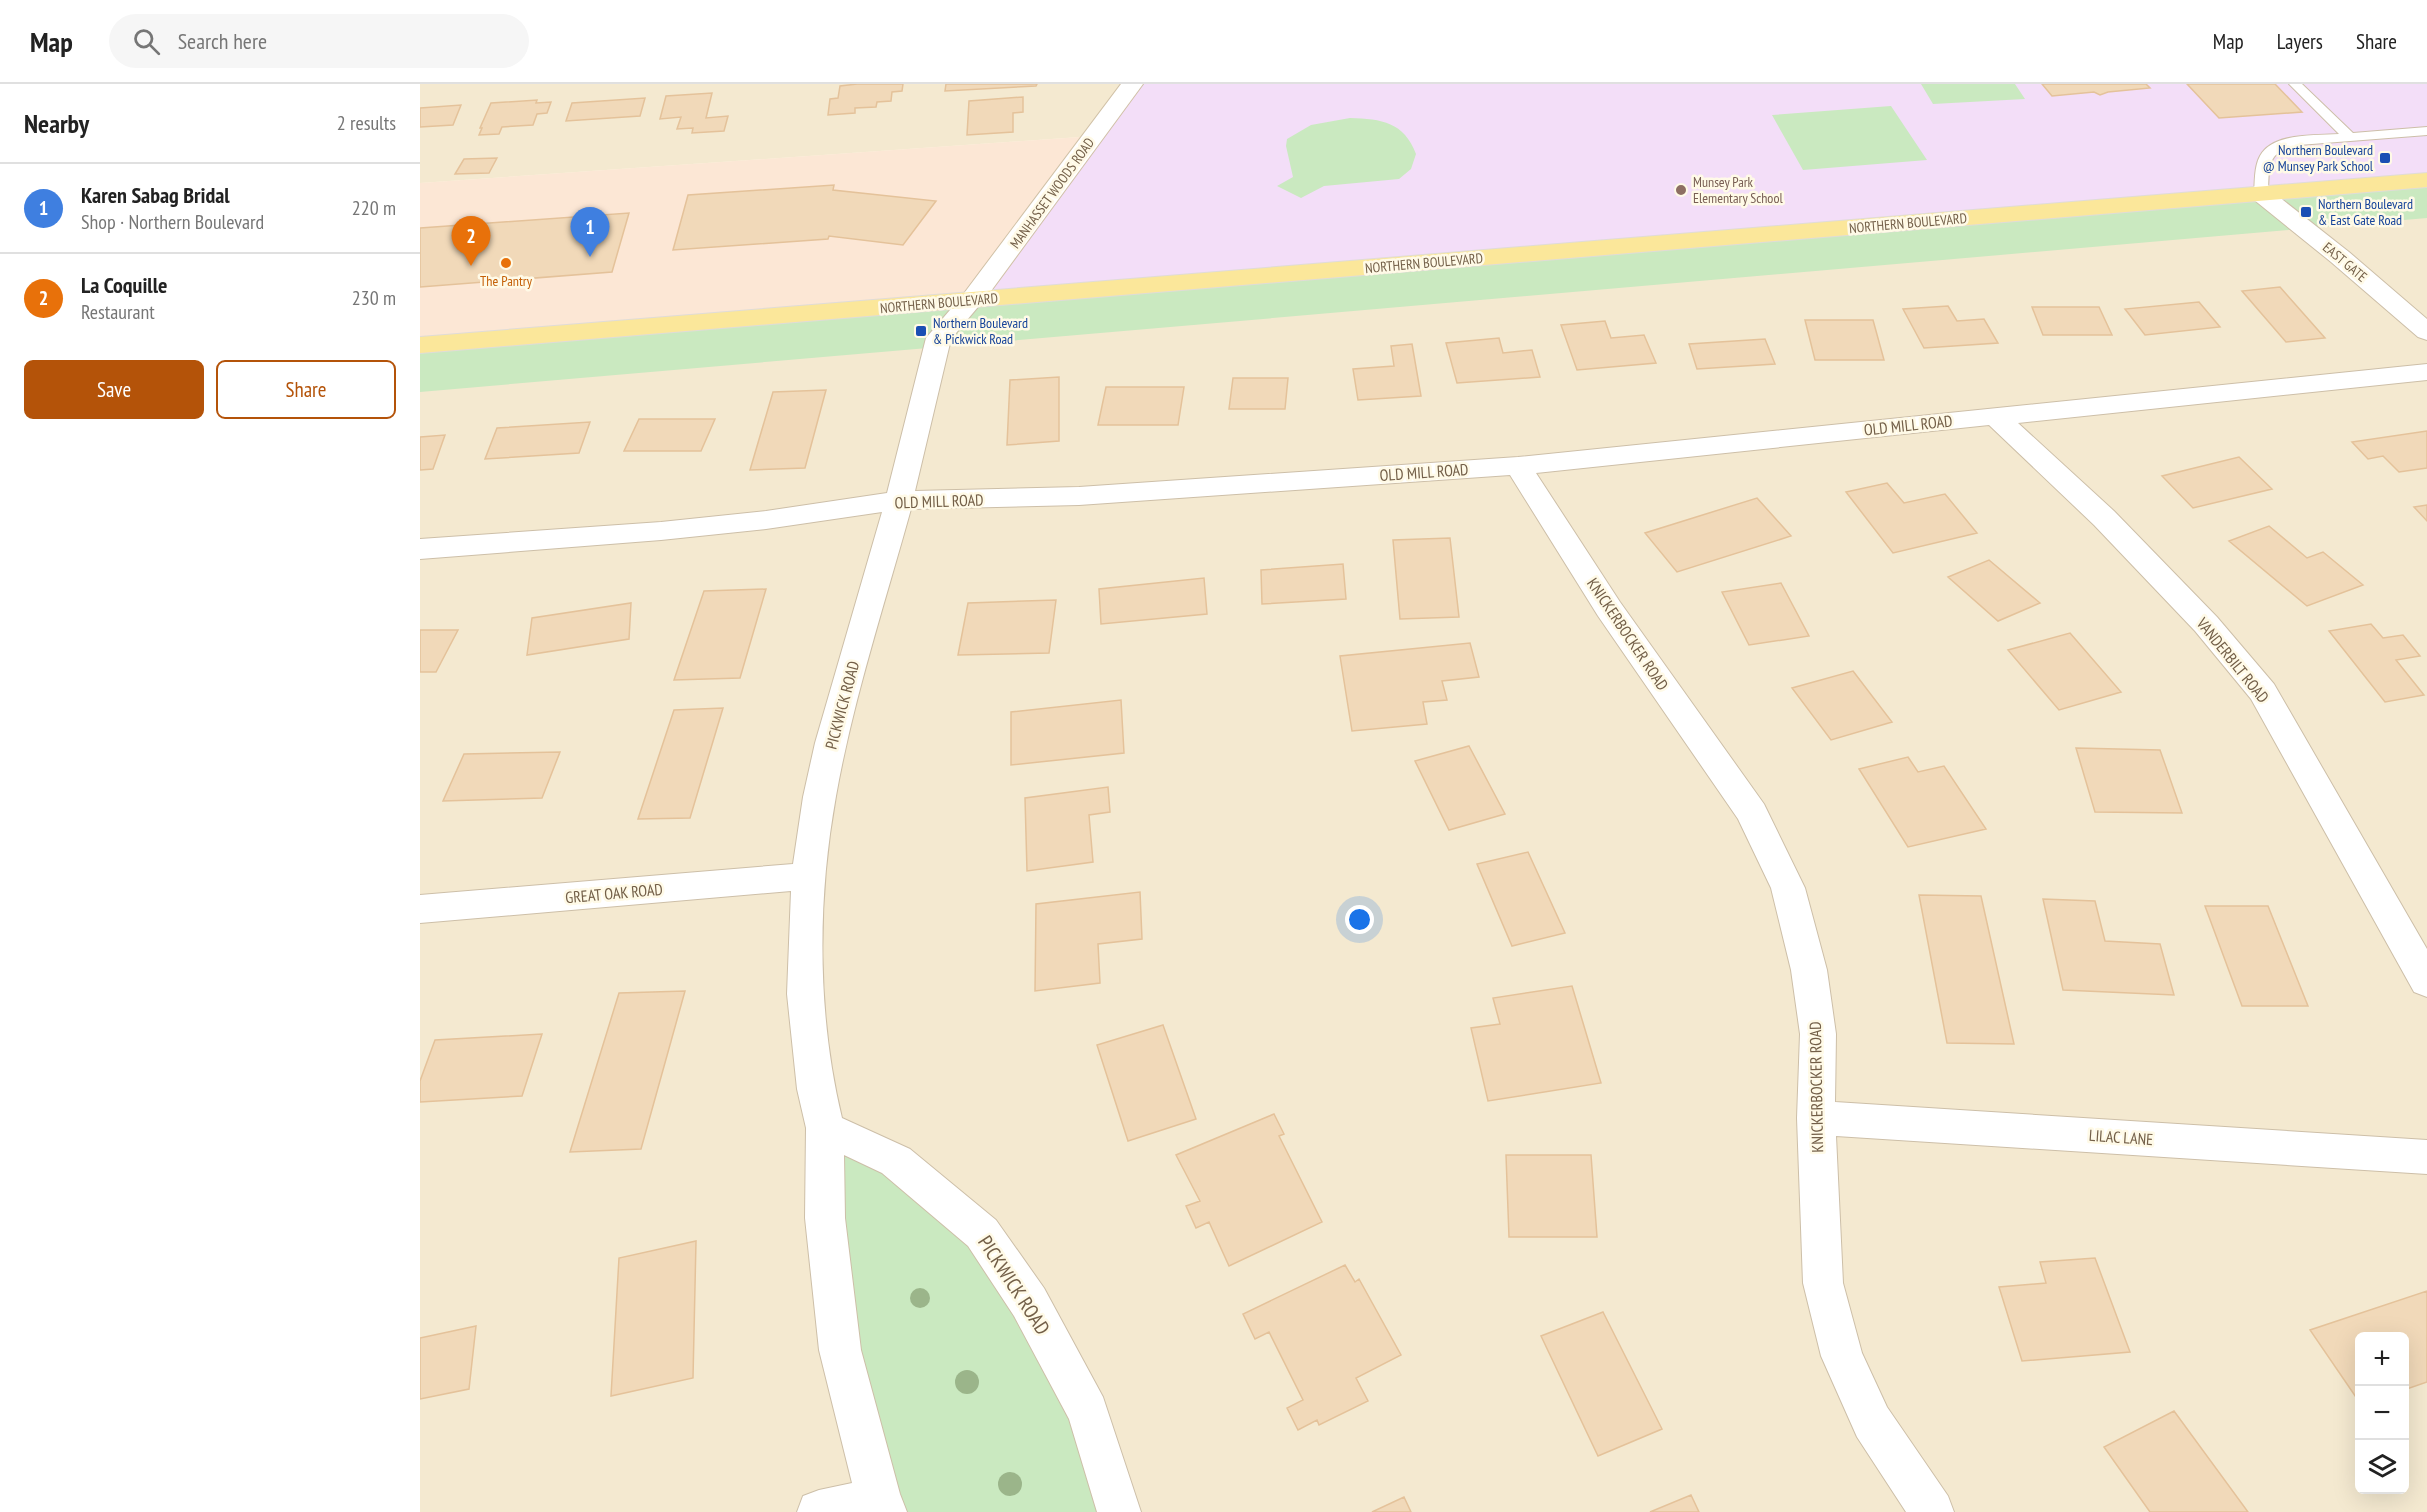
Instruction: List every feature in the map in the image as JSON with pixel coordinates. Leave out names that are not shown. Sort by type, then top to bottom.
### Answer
[{"type":"main road","name":"NORTHERN BOULEVARD","points":[[420,345],[2427,180]]},
{"type":"street","name":"MANHASSET WOODS ROAD","points":[[971,301],[1132,84]]},
{"type":"street","name":"EAST GATE","points":[[2261,194],[2340,257],[2427,332]]},
{"type":"street","name":"PICKWICK ROAD","points":[[882,1506],[840,1350],[825,1218],[825,1128],[816,1089],[805,994],[805,939],[809,876],[819,797],[831,743],[899,500],[939,338],[971,301]]},
{"type":"street","name":"OLD MILL ROAD","points":[[420,549],[661,531],[766,520],[899,500],[1078,496],[1518,466],[2427,372]]},
{"type":"street","name":"VANDERBILT ROAD","points":[[1995,416],[2104,518],[2206,624],[2263,692],[2427,982]]},
{"type":"street","name":"KNICKERBOCKER ROAD","points":[[1518,466],[1609,609],[1752,813],[1788,888],[1809,970],[1818,1034],[1816,1118],[1823,1284],[1842,1356],[1872,1422],[1932,1512]]},
{"type":"street","name":"GREAT OAK ROAD","points":[[420,909],[809,876]]},
{"type":"street","name":"LILAC LANE","points":[[1816,1118],[2427,1156]]},
{"type":"street","name":"PICKWICK ROAD","points":[[825,1128],[896,1161],[982,1233],[1029,1302],[1088,1412],[1119,1512]]},
{"type":"street","points":[[819,1512],[882,1506]]},
{"type":"lane","points":[[2295,84],[2350,137]]},
{"type":"lane","points":[[2261,194],[2263,160],[2271,149],[2299,141],[2427,131]]},
{"type":"shaded area","points":[[420,84],[1132,84],[1094,136],[420,183]]},
{"type":"shaded area","name":"Munsey Park Elementary School","points":[[1132,84],[2427,84],[2427,180],[971,301]]},
{"type":"shaded area","points":[[1094,136],[971,301],[420,345],[420,183]]},
{"type":"shaded area","points":[[2427,180],[2427,1512],[420,1512],[420,345]]},
{"type":"green space","points":[[1921,84],[2015,84],[2025,99],[1933,104]]},
{"type":"green space","points":[[1891,106],[1927,160],[1803,170],[1772,115]]},
{"type":"green space","points":[[1350,118],[1382,121],[1398,129],[1411,143],[1416,154],[1411,169],[1399,179],[1324,186],[1301,198],[1277,186],[1293,177],[1286,146],[1287,139],[1311,125]]},
{"type":"green space","points":[[2427,180],[2427,218],[420,392],[420,345]]},
{"type":"green space","points":[[825,1128],[982,1233],[1119,1512],[885,1512]]},
{"type":"building","points":[[903,84],[902,91],[892,92],[891,101],[877,102],[876,107],[855,108],[855,113],[828,115],[830,99],[838,98],[840,86]]},
{"type":"building","points":[[946,84],[1037,84],[1036,86],[945,91]]},
{"type":"building","points":[[2042,84],[2146,84],[2150,88],[2108,92],[2100,95],[2094,92],[2052,96]]},
{"type":"building","points":[[2187,84],[2275,84],[2302,112],[2219,118]]},
{"type":"building","points":[[712,93],[706,118],[728,116],[724,131],[692,133],[693,128],[677,129],[681,117],[660,119],[666,96]]},
{"type":"building","points":[[1023,97],[1023,112],[1013,113],[1013,132],[967,135],[969,101]]},
{"type":"building","points":[[645,98],[640,116],[566,121],[572,103]]},
{"type":"building","points":[[537,100],[536,103],[551,102],[547,113],[537,114],[533,125],[502,127],[499,134],[479,135],[491,103]]},
{"type":"building","points":[[461,105],[453,125],[420,127],[420,108]]},
{"type":"building","points":[[497,158],[489,173],[455,174],[464,159]]},
{"type":"building","points":[[834,185],[833,190],[936,201],[903,245],[829,236],[828,239],[673,250],[688,195]]},
{"type":"building","points":[[629,213],[612,272],[420,287],[420,228]]},
{"type":"building","points":[[2280,287],[2325,338],[2286,342],[2242,291]]},
{"type":"building","points":[[2199,302],[2220,327],[2145,335],[2125,309]]},
{"type":"building","points":[[1948,306],[1957,321],[1984,319],[1998,343],[1924,348],[1903,309]]},
{"type":"building","points":[[2032,307],[2099,307],[2112,335],[2043,335]]},
{"type":"building","points":[[1805,320],[1873,320],[1884,360],[1815,360]]},
{"type":"building","points":[[1605,321],[1611,338],[1644,335],[1656,363],[1577,370],[1561,325]]},
{"type":"building","points":[[1499,338],[1503,353],[1532,350],[1540,377],[1457,383],[1446,343]]},
{"type":"building","points":[[1765,339],[1775,364],[1697,369],[1689,344]]},
{"type":"building","points":[[1412,344],[1421,396],[1358,400],[1353,369],[1394,366],[1391,346]]},
{"type":"building","points":[[1059,377],[1059,441],[1007,445],[1010,380]]},
{"type":"building","points":[[1233,378],[1288,378],[1285,409],[1229,409]]},
{"type":"building","points":[[1106,387],[1184,387],[1178,425],[1098,425]]},
{"type":"building","points":[[826,390],[805,468],[750,470],[773,392]]},
{"type":"building","points":[[639,419],[715,419],[701,451],[624,451]]},
{"type":"building","points":[[590,422],[579,453],[485,459],[497,428]]},
{"type":"building","points":[[2427,431],[2427,468],[2399,472],[2383,456],[2368,459],[2352,442]]},
{"type":"building","points":[[445,435],[433,469],[420,470],[420,437]]},
{"type":"building","points":[[2239,457],[2272,489],[2193,508],[2162,476]]},
{"type":"building","points":[[1887,483],[1904,503],[1945,494],[1977,533],[1893,553],[1846,492]]},
{"type":"building","points":[[1757,498],[1791,536],[1677,572],[1645,533]]},
{"type":"building","points":[[2427,505],[2427,521],[2414,507]]},
{"type":"building","points":[[2269,526],[2307,558],[2323,552],[2363,585],[2307,606],[2229,541]]},
{"type":"building","points":[[1450,538],[1459,617],[1400,619],[1393,540]]},
{"type":"building","points":[[1989,560],[2040,603],[1998,621],[1948,577]]},
{"type":"building","points":[[1343,564],[1346,599],[1262,604],[1261,570]]},
{"type":"building","points":[[1204,578],[1207,614],[1101,624],[1099,589]]},
{"type":"building","points":[[1781,583],[1809,636],[1749,645],[1722,592]]},
{"type":"building","points":[[766,589],[740,678],[674,680],[704,591]]},
{"type":"building","points":[[1056,600],[1049,653],[958,655],[968,603]]},
{"type":"building","points":[[631,603],[629,639],[527,655],[532,618]]},
{"type":"building","points":[[2371,624],[2383,638],[2403,635],[2420,656],[2396,660],[2424,695],[2385,702],[2329,631]]},
{"type":"building","points":[[420,630],[458,630],[436,672],[420,672]]},
{"type":"building","points":[[2070,633],[2121,692],[2059,710],[2008,650]]},
{"type":"building","points":[[1470,643],[1479,677],[1442,681],[1447,700],[1423,702],[1427,724],[1352,731],[1340,656]]},
{"type":"building","points":[[1853,671],[1892,722],[1831,740],[1792,688]]},
{"type":"building","points":[[1121,700],[1124,753],[1011,765],[1011,712]]},
{"type":"building","points":[[723,708],[690,818],[638,819],[674,710]]},
{"type":"building","points":[[1469,746],[1505,814],[1449,830],[1415,761]]},
{"type":"building","points":[[2076,748],[2160,750],[2182,813],[2095,812]]},
{"type":"building","points":[[560,752],[542,798],[443,801],[464,754]]},
{"type":"building","points":[[1908,757],[1918,772],[1944,766],[1986,829],[1908,847],[1859,769]]},
{"type":"building","points":[[1108,787],[1110,812],[1089,815],[1093,862],[1027,871],[1025,798]]},
{"type":"building","points":[[1528,852],[1565,933],[1512,946],[1477,864]]},
{"type":"building","points":[[1140,892],[1142,939],[1098,944],[1100,983],[1035,991],[1036,904]]},
{"type":"building","points":[[1919,895],[1981,896],[2014,1044],[1947,1043]]},
{"type":"building","points":[[2043,899],[2095,901],[2105,941],[2160,944],[2174,995],[2063,990]]},
{"type":"building","points":[[2205,906],[2268,906],[2308,1006],[2242,1006]]},
{"type":"building","points":[[1572,986],[1601,1083],[1488,1101],[1471,1028],[1500,1024],[1493,998]]},
{"type":"building","points":[[685,991],[641,1149],[570,1152],[619,993]]},
{"type":"building","points":[[1163,1025],[1196,1119],[1128,1141],[1097,1045]]},
{"type":"building","points":[[542,1034],[522,1096],[420,1102],[420,1081],[435,1040]]},
{"type":"building","points":[[1274,1114],[1284,1134],[1279,1136],[1322,1222],[1229,1266],[1209,1222],[1196,1228],[1186,1206],[1200,1201],[1176,1155]]},
{"type":"building","points":[[1506,1155],[1591,1155],[1597,1237],[1509,1237]]},
{"type":"building","points":[[696,1241],[693,1378],[611,1396],[619,1258]]},
{"type":"building","points":[[2095,1258],[2130,1352],[2022,1361],[1999,1287],[2046,1283],[2040,1262]]},
{"type":"building","points":[[1345,1265],[1355,1282],[1359,1279],[1401,1355],[1356,1378],[1368,1401],[1319,1425],[1317,1420],[1298,1430],[1287,1408],[1303,1400],[1269,1332],[1255,1339],[1243,1314]]},
{"type":"building","points":[[2427,1291],[2427,1382],[2409,1388],[2409,1332],[2355,1332],[2355,1396],[2310,1330]]},
{"type":"building","points":[[1603,1312],[1662,1429],[1598,1456],[1541,1336]]},
{"type":"building","points":[[476,1326],[469,1389],[420,1399],[420,1338]]},
{"type":"building","points":[[2174,1411],[2248,1512],[2150,1512],[2104,1447]]},
{"type":"building","points":[[1691,1495],[1699,1512],[1650,1512]]},
{"type":"building","points":[[1404,1497],[1411,1512],[1372,1512]]},
{"type":"place","name":"Northern Boulevard @ Munsey Park School","points":[[2385,158]]},
{"type":"place","name":"Munsey Park Elementary School","points":[[1681,190]]},
{"type":"place","name":"Northern Boulevard & East Gate Road","points":[[2306,212]]},
{"type":"place","name":"Karen Sabag Bridal","points":[[590,257]]},
{"type":"place","name":"The Pantry","points":[[506,263]]},
{"type":"place","name":"La Coquille","points":[[471,266]]},
{"type":"place","name":"Northern Boulevard & Pickwick Road","points":[[921,331]]}]
